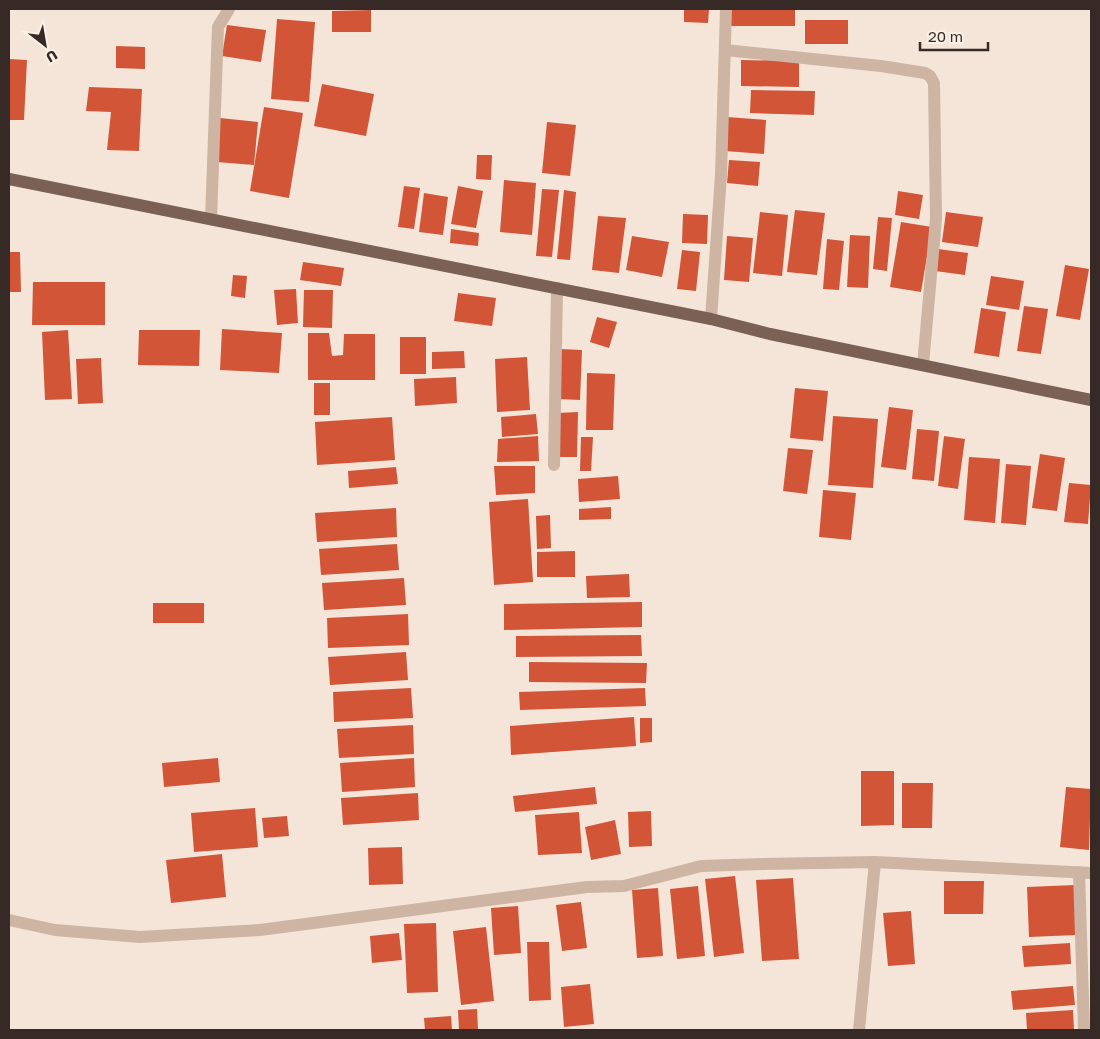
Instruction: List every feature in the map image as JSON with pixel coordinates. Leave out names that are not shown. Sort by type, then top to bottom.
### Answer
[{"type":"main road","points":[[9,179],[710,319],[923,366],[1091,400]]},
{"type":"street","points":[[211,219],[218,27],[229,9]]},
{"type":"street","points":[[710,319],[721,175],[726,9]]},
{"type":"street","points":[[725,50],[881,66],[930,76],[934,83],[936,219],[923,366]]},
{"type":"street","points":[[554,465],[557,288]]},
{"type":"street","points":[[859,1030],[875,862]]},
{"type":"street","points":[[9,920],[55,930],[140,937],[260,930],[587,888],[624,886],[702,866],[875,862],[1085,873],[1084,1030]]},
{"type":"building","points":[[684,9],[709,9],[708,23],[684,22]]},
{"type":"building","points":[[730,9],[795,9],[795,26],[730,26]]},
{"type":"building","points":[[371,10],[371,32],[332,32],[332,11]]},
{"type":"building","points":[[277,19],[315,22],[309,102],[271,99]]},
{"type":"building","points":[[805,20],[848,20],[848,44],[805,44]]},
{"type":"building","points":[[227,25],[266,30],[261,62],[222,56]]},
{"type":"building","points":[[116,46],[145,47],[145,69],[116,68]]},
{"type":"building","points":[[9,59],[27,60],[24,120],[9,120]]},
{"type":"building","points":[[741,60],[799,61],[799,87],[741,86]]},
{"type":"building","points":[[322,84],[374,94],[366,136],[314,126]]},
{"type":"building","points":[[89,87],[142,89],[139,151],[107,150],[111,112],[86,111]]},
{"type":"building","points":[[751,90],[815,91],[814,115],[750,113]]},
{"type":"building","points":[[264,107],[303,113],[289,198],[250,191]]},
{"type":"building","points":[[727,117],[766,120],[764,154],[725,151]]},
{"type":"building","points":[[220,118],[258,122],[254,165],[217,162]]},
{"type":"building","points":[[547,122],[576,125],[570,176],[542,173]]},
{"type":"building","points":[[477,155],[492,155],[491,180],[476,179]]},
{"type":"building","points":[[729,160],[760,162],[758,186],[727,183]]},
{"type":"building","points":[[504,180],[536,183],[532,235],[500,232]]},
{"type":"building","points":[[404,186],[420,188],[414,229],[398,227]]},
{"type":"building","points":[[458,186],[483,191],[476,228],[451,224]]},
{"type":"building","points":[[542,189],[559,190],[552,257],[536,256]]},
{"type":"building","points":[[564,190],[576,192],[570,260],[557,259]]},
{"type":"building","points":[[898,191],[923,195],[919,219],[895,215]]},
{"type":"building","points":[[424,193],[448,197],[443,235],[419,232]]},
{"type":"building","points":[[795,210],[825,213],[817,275],[787,272]]},
{"type":"building","points":[[760,212],[788,215],[782,276],[753,273]]},
{"type":"building","points":[[946,212],[983,217],[978,247],[942,242]]},
{"type":"building","points":[[683,214],[708,215],[707,244],[682,243]]},
{"type":"building","points":[[598,216],[626,218],[619,273],[592,270]]},
{"type":"building","points":[[878,217],[892,218],[887,271],[873,269]]},
{"type":"building","points":[[901,222],[932,227],[921,292],[890,287]]},
{"type":"building","points":[[451,229],[479,233],[478,246],[450,243]]},
{"type":"building","points":[[850,235],[870,236],[868,288],[847,287]]},
{"type":"building","points":[[632,236],[669,242],[662,277],[626,270]]},
{"type":"building","points":[[727,236],[753,238],[749,282],[724,280]]},
{"type":"building","points":[[827,239],[844,241],[839,290],[823,289]]},
{"type":"building","points":[[938,249],[968,253],[965,275],[935,271]]},
{"type":"building","points":[[682,250],[700,252],[696,291],[677,289]]},
{"type":"building","points":[[9,252],[20,252],[21,292],[9,292]]},
{"type":"building","points":[[303,262],[344,268],[341,286],[300,280]]},
{"type":"building","points":[[1065,265],[1089,269],[1080,320],[1056,316]]},
{"type":"building","points":[[233,275],[247,276],[245,298],[231,296]]},
{"type":"building","points":[[991,276],[1024,281],[1019,310],[986,305]]},
{"type":"building","points":[[33,282],[105,282],[105,325],[32,325]]},
{"type":"building","points":[[296,289],[298,323],[277,325],[274,290]]},
{"type":"building","points":[[304,290],[333,290],[332,328],[303,327]]},
{"type":"building","points":[[458,293],[496,298],[492,326],[454,321]]},
{"type":"building","points":[[1024,306],[1048,309],[1041,354],[1017,351]]},
{"type":"building","points":[[981,308],[1006,312],[999,357],[974,353]]},
{"type":"building","points":[[597,317],[617,322],[609,348],[590,342]]},
{"type":"building","points":[[222,329],[282,333],[279,373],[220,370]]},
{"type":"building","points":[[68,330],[72,399],[45,400],[42,332]]},
{"type":"building","points":[[139,330],[200,330],[199,366],[138,365]]},
{"type":"building","points":[[308,333],[329,333],[332,356],[343,355],[344,334],[375,334],[375,380],[308,380]]},
{"type":"building","points":[[400,337],[426,337],[426,374],[400,374]]},
{"type":"building","points":[[560,349],[582,350],[580,400],[558,399]]},
{"type":"building","points":[[464,351],[465,368],[432,369],[432,352]]},
{"type":"building","points":[[527,357],[530,410],[497,412],[495,359]]},
{"type":"building","points":[[101,358],[103,403],[78,404],[76,359]]},
{"type":"building","points":[[587,373],[615,374],[613,430],[586,430]]},
{"type":"building","points":[[456,377],[457,403],[415,406],[414,379]]},
{"type":"building","points":[[314,383],[330,383],[330,415],[314,415]]},
{"type":"building","points":[[795,388],[828,391],[823,441],[790,438]]},
{"type":"building","points":[[889,407],[913,410],[906,470],[881,467]]},
{"type":"building","points":[[578,412],[577,457],[557,457],[557,413]]},
{"type":"building","points":[[536,414],[538,434],[502,437],[501,417]]},
{"type":"building","points":[[833,416],[878,419],[873,488],[828,485]]},
{"type":"building","points":[[392,417],[395,460],[317,465],[315,422]]},
{"type":"building","points":[[917,429],[939,431],[934,481],[912,479]]},
{"type":"building","points":[[538,436],[539,461],[497,462],[498,439]]},
{"type":"building","points":[[944,436],[965,439],[958,489],[938,486]]},
{"type":"building","points":[[581,437],[593,437],[591,471],[580,471]]},
{"type":"building","points":[[788,448],[813,450],[807,494],[783,491]]},
{"type":"building","points":[[1040,454],[1065,458],[1057,511],[1032,508]]},
{"type":"building","points":[[969,457],[1000,459],[995,523],[964,520]]},
{"type":"building","points":[[1006,464],[1031,466],[1026,525],[1001,523]]},
{"type":"building","points":[[494,466],[535,466],[535,493],[496,495]]},
{"type":"building","points":[[396,467],[398,484],[349,488],[348,471]]},
{"type":"building","points":[[618,476],[620,499],[579,502],[578,479]]},
{"type":"building","points":[[1069,483],[1091,485],[1088,524],[1064,522]]},
{"type":"building","points":[[823,490],[856,493],[851,540],[819,537]]},
{"type":"building","points":[[528,499],[533,582],[494,585],[489,502]]},
{"type":"building","points":[[611,507],[611,519],[579,520],[579,509]]},
{"type":"building","points":[[396,508],[397,537],[317,542],[315,513]]},
{"type":"building","points":[[550,515],[551,548],[537,549],[536,516]]},
{"type":"building","points":[[397,544],[399,570],[321,575],[319,549]]},
{"type":"building","points":[[575,551],[575,577],[537,577],[537,552]]},
{"type":"building","points":[[629,574],[630,597],[587,598],[586,576]]},
{"type":"building","points":[[404,578],[406,605],[324,610],[322,583]]},
{"type":"building","points":[[642,602],[642,627],[504,630],[504,604]]},
{"type":"building","points":[[153,603],[204,603],[204,623],[153,623]]},
{"type":"building","points":[[408,614],[409,645],[328,648],[327,618]]},
{"type":"building","points":[[641,635],[642,656],[516,657],[516,636]]},
{"type":"building","points":[[406,652],[408,680],[330,685],[328,657]]},
{"type":"building","points":[[529,662],[647,663],[646,683],[529,682]]},
{"type":"building","points":[[411,688],[413,718],[334,722],[333,692]]},
{"type":"building","points":[[645,688],[646,706],[520,710],[519,692]]},
{"type":"building","points":[[634,717],[636,746],[511,755],[510,726]]},
{"type":"building","points":[[640,718],[652,718],[652,742],[640,743]]},
{"type":"building","points":[[413,725],[414,754],[339,758],[337,729]]},
{"type":"building","points":[[218,758],[220,782],[164,787],[162,763]]},
{"type":"building","points":[[414,758],[415,787],[342,792],[340,763]]},
{"type":"building","points":[[861,771],[894,771],[894,825],[861,826]]},
{"type":"building","points":[[902,783],[933,783],[932,828],[902,828]]},
{"type":"building","points":[[595,787],[597,804],[515,812],[513,796]]},
{"type":"building","points":[[1066,787],[1091,789],[1089,850],[1060,847]]},
{"type":"building","points":[[418,793],[419,820],[343,825],[341,798]]},
{"type":"building","points":[[255,808],[258,847],[194,852],[191,813]]},
{"type":"building","points":[[651,811],[652,846],[629,847],[628,812]]},
{"type":"building","points":[[579,812],[582,853],[538,855],[535,815]]},
{"type":"building","points":[[287,816],[289,836],[264,838],[262,818]]},
{"type":"building","points":[[615,820],[621,854],[591,860],[585,827]]},
{"type":"building","points":[[402,847],[403,884],[369,885],[368,848]]},
{"type":"building","points":[[222,854],[226,897],[171,903],[166,860]]},
{"type":"building","points":[[735,876],[744,953],[714,957],[705,879]]},
{"type":"building","points":[[793,878],[799,959],[762,961],[756,880]]},
{"type":"building","points":[[944,881],[984,881],[983,914],[944,914]]},
{"type":"building","points":[[1075,885],[1076,935],[1029,937],[1027,887]]},
{"type":"building","points":[[698,886],[705,956],[677,959],[670,889]]},
{"type":"building","points":[[658,888],[663,956],[637,958],[632,890]]},
{"type":"building","points":[[581,902],[587,948],[562,951],[556,905]]},
{"type":"building","points":[[518,906],[521,953],[494,955],[491,908]]},
{"type":"building","points":[[911,911],[915,964],[888,966],[883,913]]},
{"type":"building","points":[[436,923],[438,992],[407,993],[404,924]]},
{"type":"building","points":[[486,927],[494,1001],[461,1005],[453,931]]},
{"type":"building","points":[[399,933],[402,960],[372,963],[370,936]]},
{"type":"building","points":[[527,942],[549,942],[551,1000],[529,1001]]},
{"type":"building","points":[[1070,943],[1071,964],[1024,967],[1022,946]]},
{"type":"building","points":[[590,984],[594,1024],[564,1027],[561,987]]},
{"type":"building","points":[[1073,986],[1075,1005],[1013,1010],[1011,991]]},
{"type":"building","points":[[477,1009],[478,1030],[459,1030],[458,1010]]},
{"type":"building","points":[[1073,1010],[1074,1030],[1027,1030],[1026,1013]]},
{"type":"building","points":[[451,1016],[452,1030],[425,1030],[424,1018]]}]
